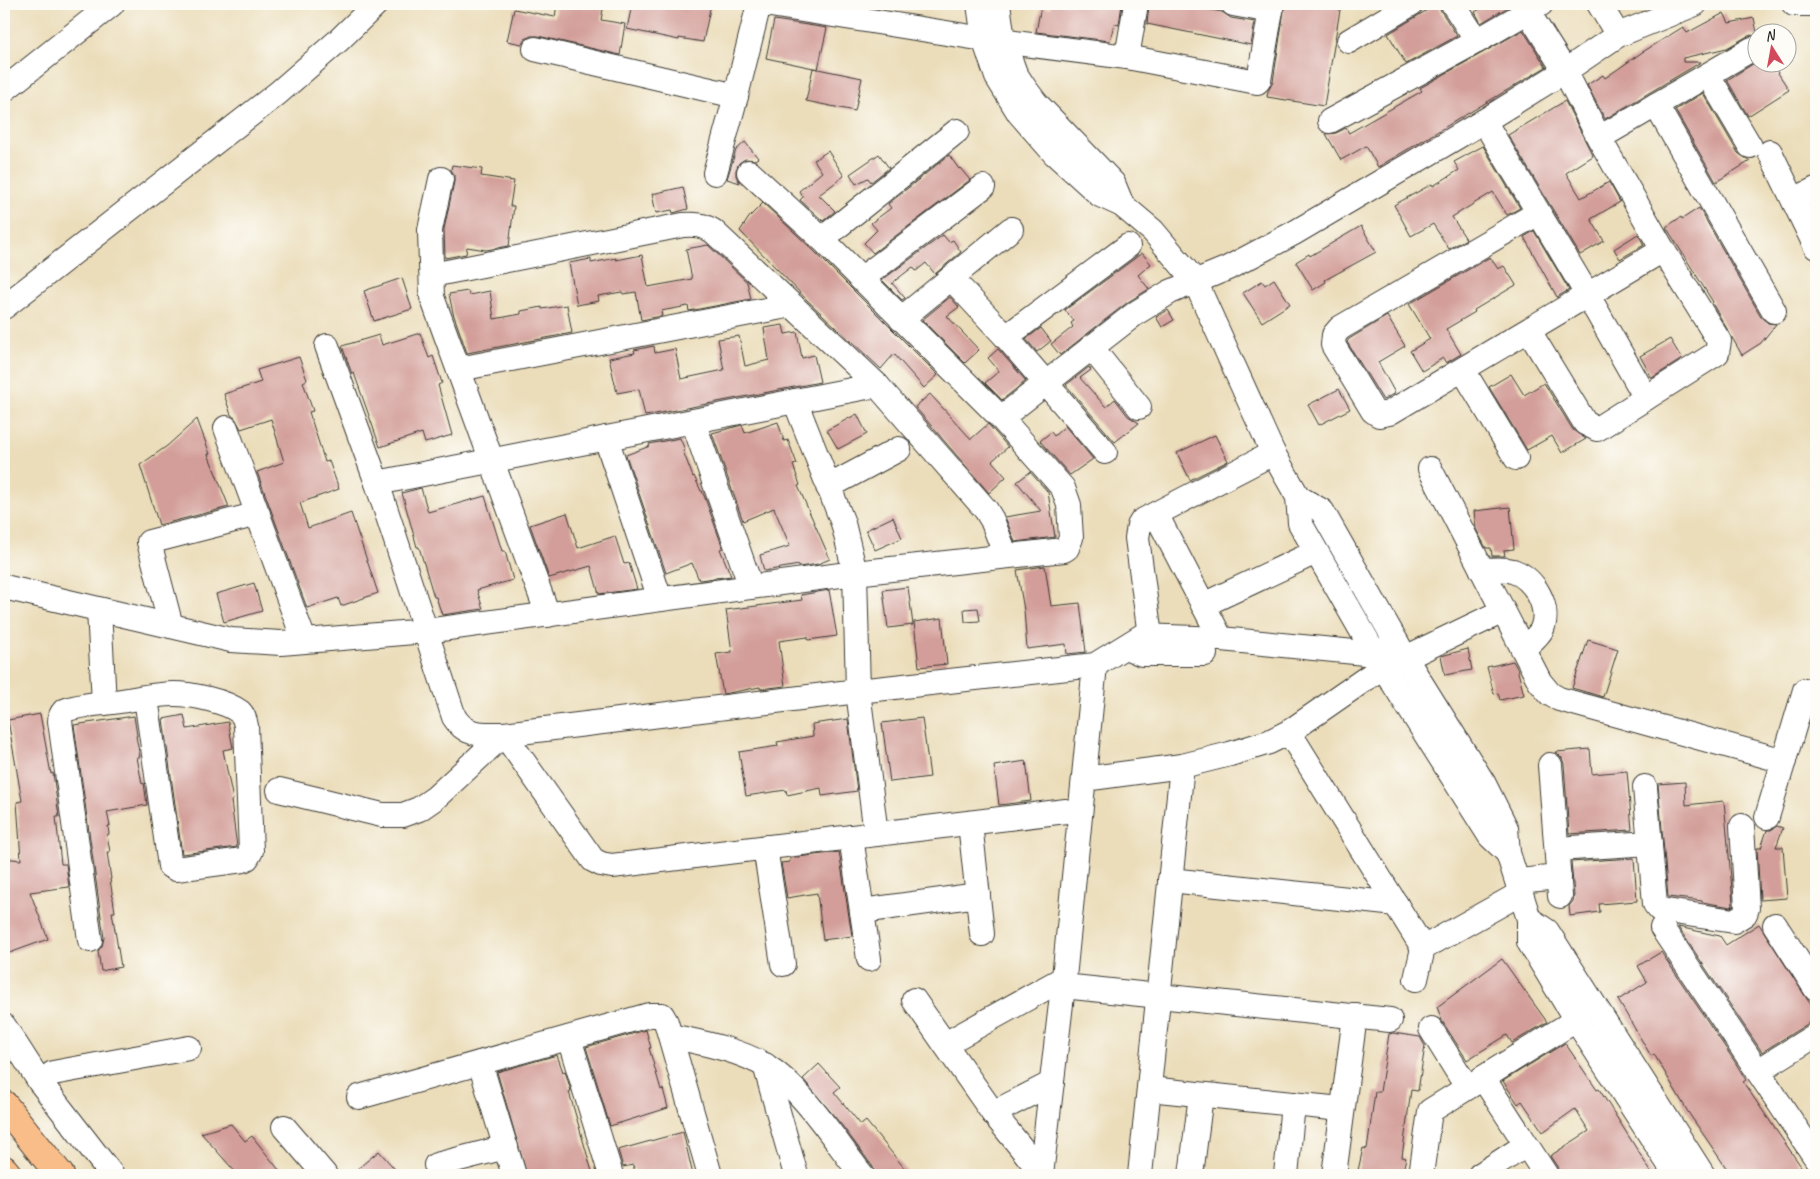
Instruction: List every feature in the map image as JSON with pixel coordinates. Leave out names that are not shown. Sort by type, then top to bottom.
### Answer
[{"type":"main road","points":[[4,1105],[60,1175]]},
{"type":"main road","points":[[4,1170],[8,1175]]},
{"type":"street","points":[[4,90],[112,4]]},
{"type":"street","points":[[4,307],[278,93],[339,40],[376,4]]},
{"type":"street","points":[[715,173],[759,4]]},
{"type":"street","points":[[764,4],[993,40],[1127,57],[1257,82],[1259,80],[1256,6]]},
{"type":"street","points":[[979,4],[993,40],[1036,103],[1113,182],[1122,205],[1164,242],[1196,281],[1273,453],[1298,497],[1300,522],[1316,552],[1387,660],[1490,836],[1508,853],[1528,919],[1529,942],[1576,1020],[1676,1175]]},
{"type":"street","points":[[993,40],[998,4]]},
{"type":"street","points":[[1127,57],[1136,4]]},
{"type":"street","points":[[1348,41],[1411,4]]},
{"type":"street","points":[[1453,4],[1477,41]]},
{"type":"street","points":[[1599,4],[1618,36]]},
{"type":"street","points":[[1001,418],[1136,313],[1170,292],[1228,268],[1294,233],[1484,121],[1618,36],[1694,4]]},
{"type":"street","points":[[1794,4],[1816,4]]},
{"type":"street","points":[[1810,4],[1816,17]]},
{"type":"street","points":[[1330,121],[1477,41],[1531,6],[1599,138],[1663,250],[1719,341],[1717,353],[1597,429],[1585,423],[1529,331]]},
{"type":"street","points":[[534,49],[736,96]]},
{"type":"street","points":[[1599,138],[1748,51]]},
{"type":"street","points":[[1708,75],[1794,200],[1816,247]]},
{"type":"street","points":[[1656,105],[1774,311]]},
{"type":"street","points":[[1484,121],[1587,294],[1646,398]]},
{"type":"street","points":[[822,239],[957,130]]},
{"type":"street","points":[[4,587],[231,640],[281,643],[426,631],[855,573],[1064,550],[1067,548],[1071,538],[1069,505],[1063,488],[1001,418],[902,318],[822,239],[750,172]]},
{"type":"street","points":[[441,179],[430,230],[432,297],[548,615]]},
{"type":"street","points":[[861,279],[983,187]]},
{"type":"street","points":[[1794,200],[1816,189]]},
{"type":"street","points":[[1538,213],[1340,328],[1334,336],[1333,345],[1373,411],[1379,415],[1389,413],[1663,250]]},
{"type":"street","points":[[432,275],[683,225],[693,224],[705,227],[713,232],[878,385],[986,510],[992,520],[1006,556]]},
{"type":"street","points":[[902,318],[1011,229]]},
{"type":"street","points":[[1006,337],[1128,246]]},
{"type":"street","points":[[951,278],[1006,337],[1105,452]]},
{"type":"street","points":[[459,369],[792,305]]},
{"type":"street","points":[[328,346],[454,717],[464,730],[478,734],[504,734],[858,691],[1095,665],[1142,636],[1221,639],[1387,660]]},
{"type":"street","points":[[1091,347],[1140,407]]},
{"type":"street","points":[[1463,370],[1516,458]]},
{"type":"street","points":[[376,483],[878,385]]},
{"type":"street","points":[[795,401],[843,523],[855,573],[858,691],[876,834]]},
{"type":"street","points":[[693,421],[751,587]]},
{"type":"street","points":[[226,428],[304,640]]},
{"type":"street","points":[[606,438],[660,599]]},
{"type":"street","points":[[828,487],[899,449]]},
{"type":"street","points":[[1150,636],[1137,538],[1142,521],[1273,453]]},
{"type":"street","points":[[1430,469],[1540,682],[1550,694],[1559,699],[1784,761]]},
{"type":"street","points":[[1298,497],[1322,511],[1387,660]]},
{"type":"street","points":[[171,626],[149,542],[258,514]]},
{"type":"street","points":[[1156,514],[1221,639]]},
{"type":"street","points":[[1203,605],[1316,552]]},
{"type":"street","points":[[1482,570],[1512,571],[1528,578],[1536,588],[1543,608],[1543,627],[1523,649]]},
{"type":"street","points":[[99,610],[104,703]]},
{"type":"street","points":[[1084,779],[1182,766],[1252,748],[1289,732],[1387,660],[1503,611]]},
{"type":"street","points":[[1126,647],[1142,654],[1217,654],[1387,660]]},
{"type":"street","points":[[1041,1174],[1064,982],[1095,665]]},
{"type":"street","points":[[1767,817],[1805,690]]},
{"type":"street","points":[[90,940],[60,721],[63,712],[69,709],[104,703],[172,694],[189,695],[239,711],[244,717],[251,851],[243,860],[176,869],[170,866],[146,698]]},
{"type":"street","points":[[1289,732],[1423,948],[1416,979]]},
{"type":"street","points":[[279,790],[382,815],[403,815],[419,809],[436,798],[504,734]]},
{"type":"street","points":[[504,734],[593,860],[612,866],[1066,811]]},
{"type":"street","points":[[1423,948],[1519,887],[1560,886],[1550,765]]},
{"type":"street","points":[[1140,1175],[1182,766]]},
{"type":"street","points":[[1645,787],[1655,904],[1664,911],[1734,921],[1745,914],[1747,908],[1742,826]]},
{"type":"street","points":[[970,822],[982,934]]},
{"type":"street","points":[[851,837],[869,959]]},
{"type":"street","points":[[1557,849],[1650,843]]},
{"type":"street","points":[[765,847],[783,964]]},
{"type":"street","points":[[1170,880],[1396,904]]},
{"type":"street","points":[[862,911],[978,895]]},
{"type":"street","points":[[1528,919],[1547,931],[1703,1175]]},
{"type":"street","points":[[1775,925],[1816,989]]},
{"type":"street","points":[[1662,928],[1816,1158]]},
{"type":"street","points":[[945,1044],[1064,982],[1158,996],[1390,1020]]},
{"type":"street","points":[[914,1000],[993,1113],[1041,1174]]},
{"type":"street","points":[[359,1097],[658,1014],[662,1015],[666,1022],[710,1175]]},
{"type":"street","points":[[1334,1175],[1355,1016]]},
{"type":"street","points":[[1421,1175],[1430,1112],[1576,1020]]},
{"type":"street","points":[[4,1026],[40,1082],[112,1175]]},
{"type":"street","points":[[1432,1029],[1526,1145],[1546,1175]]},
{"type":"street","points":[[1758,1071],[1816,1035]]},
{"type":"street","points":[[670,1036],[725,1048],[765,1065],[798,1092],[862,1175]]},
{"type":"street","points":[[569,1038],[611,1175]]},
{"type":"street","points":[[40,1082],[53,1073],[189,1048]]},
{"type":"street","points":[[480,1063],[514,1175]]},
{"type":"street","points":[[765,1065],[796,1175]]},
{"type":"street","points":[[993,1113],[1052,1083]]},
{"type":"street","points":[[1149,1090],[1342,1109]]},
{"type":"street","points":[[1191,1175],[1201,1095]]},
{"type":"street","points":[[1286,1175],[1293,1104]]},
{"type":"street","points":[[284,1127],[324,1175]]},
{"type":"street","points":[[1480,1175],[1526,1145]]},
{"type":"street","points":[[436,1165],[506,1147]]},
{"type":"building","points":[[557,4],[604,4],[601,20],[625,24],[620,55],[538,36],[531,36],[525,39],[522,44],[507,41],[514,9],[555,17]]},
{"type":"building","points":[[632,4],[711,4],[703,42],[679,38],[679,40],[627,29]]},
{"type":"building","points":[[1051,4],[1122,4],[1119,25],[1114,24],[1110,41],[1036,32],[1041,6],[1050,8]]},
{"type":"building","points":[[1149,4],[1181,4],[1222,12],[1231,18],[1255,22],[1251,45],[1147,24]]},
{"type":"building","points":[[1285,4],[1341,4],[1324,106],[1267,97],[1273,82]]},
{"type":"building","points":[[1439,4],[1441,11],[1457,36],[1406,64],[1388,34]]},
{"type":"building","points":[[1489,4],[1509,4],[1510,6],[1481,23],[1475,12]]},
{"type":"building","points":[[1724,13],[1729,23],[1754,18],[1755,22],[1748,22],[1748,36],[1727,48],[1683,58],[1683,62],[1701,62],[1605,119],[1587,85],[1603,75],[1605,78],[1683,27],[1687,33]]},
{"type":"building","points":[[774,20],[827,28],[818,69],[766,58]]},
{"type":"building","points":[[1523,30],[1546,67],[1378,167],[1366,146],[1341,160],[1326,134],[1336,133],[1346,128],[1349,133],[1422,91],[1420,88]]},
{"type":"building","points":[[1748,67],[1748,72],[1777,72],[1789,90],[1748,116],[1727,80]]},
{"type":"building","points":[[813,68],[862,78],[855,111],[806,101]]},
{"type":"building","points":[[1703,93],[1738,153],[1750,161],[1716,182],[1675,110]]},
{"type":"building","points":[[1565,101],[1593,156],[1566,173],[1581,198],[1609,182],[1620,202],[1591,219],[1604,241],[1580,255],[1508,135]]},
{"type":"building","points":[[745,142],[758,158],[755,160],[745,159],[739,163],[736,176],[740,183],[727,179],[736,150]]},
{"type":"building","points":[[1483,146],[1520,208],[1507,215],[1493,192],[1452,217],[1466,239],[1449,249],[1433,224],[1411,236],[1394,205],[1432,184],[1433,186],[1459,170],[1454,162]]},
{"type":"building","points":[[828,151],[844,176],[819,195],[835,211],[823,221],[800,200],[803,197],[799,191],[822,172],[814,160]]},
{"type":"building","points":[[879,154],[889,168],[871,182],[868,178],[856,184],[850,174]]},
{"type":"building","points":[[949,155],[970,180],[873,253],[864,243],[877,230],[871,223],[891,208],[888,204]]},
{"type":"building","points":[[452,165],[482,169],[481,176],[514,181],[510,206],[514,206],[509,246],[486,250],[467,247],[466,254],[445,258],[444,229],[454,182],[454,175],[451,170]]},
{"type":"building","points":[[683,187],[688,209],[673,213],[672,210],[656,213],[652,194]]},
{"type":"building","points":[[763,203],[812,249],[938,375],[924,388],[894,354],[881,369],[808,301],[740,231],[750,216]]},
{"type":"building","points":[[1699,208],[1762,318],[1768,323],[1776,324],[1761,343],[1742,355],[1713,302],[1666,227]]},
{"type":"building","points":[[1361,226],[1376,252],[1325,280],[1326,282],[1313,290],[1296,262],[1309,254],[1310,256]]},
{"type":"building","points":[[1534,231],[1569,290],[1557,297],[1524,237]]},
{"type":"building","points":[[1638,234],[1644,245],[1620,259],[1614,249]]},
{"type":"building","points":[[943,235],[949,242],[953,240],[961,252],[935,274],[926,263],[916,271],[913,267],[892,283],[905,298],[902,300],[882,280]]},
{"type":"building","points":[[708,245],[747,282],[751,299],[689,311],[688,306],[661,311],[662,316],[641,320],[636,292],[598,296],[599,301],[577,305],[569,263],[591,259],[591,263],[642,255],[648,287],[692,279],[686,249]]},
{"type":"building","points":[[1142,253],[1151,264],[1138,275],[1149,289],[1128,302],[1060,355],[1051,344],[1073,327],[1071,323],[1074,321],[1065,310]]},
{"type":"building","points":[[1490,257],[1498,269],[1504,266],[1516,285],[1446,329],[1461,354],[1446,363],[1443,358],[1422,371],[1410,351],[1430,339],[1409,304]]},
{"type":"building","points":[[402,278],[412,309],[374,321],[364,291]]},
{"type":"building","points":[[1274,279],[1290,304],[1262,322],[1243,293],[1262,281],[1265,285]]},
{"type":"building","points":[[468,291],[469,295],[490,291],[494,319],[521,314],[521,311],[567,305],[572,333],[467,353],[453,313],[449,294]]},
{"type":"building","points":[[950,297],[959,307],[947,316],[979,350],[965,363],[922,320]]},
{"type":"building","points":[[1168,310],[1174,320],[1162,327],[1156,317]]},
{"type":"building","points":[[1387,316],[1405,346],[1378,362],[1395,393],[1383,400],[1347,342]]},
{"type":"building","points":[[783,325],[785,334],[797,332],[802,358],[814,355],[820,382],[645,416],[639,389],[617,393],[609,358],[635,353],[634,350],[654,346],[655,353],[675,349],[681,379],[724,370],[718,339],[739,336],[745,366],[769,360],[764,328]]},
{"type":"building","points":[[1041,328],[1051,341],[1037,352],[1026,339]]},
{"type":"building","points":[[420,333],[429,358],[433,356],[442,383],[438,385],[452,435],[425,443],[422,433],[380,447],[354,373],[352,374],[342,346],[379,335],[382,345]]},
{"type":"building","points":[[1670,339],[1682,359],[1652,378],[1640,356]]},
{"type":"building","points":[[998,349],[1026,381],[1002,400],[985,383],[999,371],[988,358]]},
{"type":"building","points":[[299,357],[307,380],[303,382],[313,411],[309,412],[325,462],[329,461],[339,489],[300,503],[308,528],[351,513],[378,593],[341,606],[338,598],[307,608],[257,472],[284,462],[271,419],[241,429],[235,418],[231,415],[224,394],[261,382],[257,370]]},
{"type":"building","points":[[1089,367],[1091,370],[1080,378],[1106,407],[1115,399],[1128,416],[1139,423],[1115,442],[1066,385]]},
{"type":"building","points":[[1511,374],[1524,395],[1544,383],[1573,430],[1586,439],[1562,453],[1552,436],[1527,450],[1489,387]]},
{"type":"building","points":[[1339,389],[1350,409],[1319,425],[1308,405]]},
{"type":"building","points":[[930,394],[971,439],[988,424],[1008,447],[992,461],[1006,477],[989,493],[915,407]]},
{"type":"building","points":[[857,414],[867,434],[838,449],[827,430]]},
{"type":"building","points":[[197,419],[210,454],[208,454],[229,507],[159,525],[140,465],[167,446]]},
{"type":"building","points":[[778,422],[784,441],[788,440],[797,464],[793,465],[800,485],[798,486],[830,559],[818,564],[764,571],[760,555],[790,546],[774,508],[743,521],[712,433],[742,425],[745,433]]},
{"type":"building","points":[[1065,426],[1093,459],[1070,475],[1040,441],[1051,432],[1054,436]]},
{"type":"building","points":[[1215,435],[1228,461],[1190,480],[1177,453]]},
{"type":"building","points":[[680,438],[693,477],[705,498],[723,548],[720,549],[731,576],[699,580],[692,563],[666,573],[626,455],[650,446],[649,444]]},
{"type":"building","points":[[1030,472],[1048,492],[1055,537],[1015,542],[1005,517],[1041,511],[1017,482]]},
{"type":"building","points":[[421,488],[428,512],[485,496],[502,551],[505,551],[513,580],[477,590],[483,609],[442,615],[436,597],[434,597],[419,547],[417,547],[402,493]]},
{"type":"building","points":[[1510,507],[1514,549],[1504,550],[1505,556],[1492,556],[1491,548],[1486,548],[1476,529],[1474,511]]},
{"type":"building","points":[[567,513],[578,548],[615,536],[624,564],[629,563],[637,589],[599,594],[591,566],[549,578],[530,525]]},
{"type":"building","points":[[893,517],[902,538],[875,550],[866,530]]},
{"type":"building","points":[[1045,566],[1051,606],[1080,603],[1086,652],[1067,654],[1066,644],[1027,649],[1024,610],[1017,570]]},
{"type":"building","points":[[254,583],[262,611],[224,622],[216,594]]},
{"type":"building","points":[[908,587],[913,625],[888,628],[883,590]]},
{"type":"building","points":[[829,590],[837,636],[779,641],[785,686],[760,689],[760,687],[723,694],[716,654],[732,652],[726,610],[802,600],[801,595]]},
{"type":"building","points":[[978,608],[980,621],[965,622],[964,609]]},
{"type":"building","points":[[942,618],[947,664],[919,667],[914,622]]},
{"type":"building","points":[[1588,640],[1618,649],[1603,697],[1572,688]]},
{"type":"building","points":[[1468,649],[1472,670],[1445,675],[1441,656]]},
{"type":"building","points":[[1513,661],[1517,668],[1524,695],[1500,700],[1498,693],[1494,694],[1487,667]]},
{"type":"building","points":[[40,714],[51,774],[53,773],[59,817],[56,817],[61,864],[66,864],[69,887],[30,892],[48,939],[4,955],[4,858],[21,860],[17,802],[22,801],[8,720]]},
{"type":"building","points":[[184,715],[187,729],[228,722],[233,748],[223,750],[233,800],[231,801],[237,847],[182,854],[163,719]]},
{"type":"building","points":[[134,716],[140,757],[137,757],[142,784],[144,783],[147,805],[107,812],[110,826],[108,826],[109,834],[107,835],[110,852],[107,852],[115,912],[112,912],[121,967],[101,971],[98,951],[102,946],[104,938],[74,725]]},
{"type":"building","points":[[922,718],[930,777],[890,782],[882,723]]},
{"type":"building","points":[[848,719],[857,791],[822,796],[821,788],[787,795],[786,790],[746,796],[739,752],[778,746],[777,742],[813,736],[812,724]]},
{"type":"building","points":[[1590,749],[1592,774],[1627,771],[1632,830],[1569,834],[1564,764],[1562,758],[1556,752]]},
{"type":"building","points":[[1026,761],[1031,801],[999,805],[994,766]]},
{"type":"building","points":[[1685,782],[1686,805],[1724,801],[1733,905],[1731,907],[1668,897],[1658,784]]},
{"type":"building","points":[[1777,826],[1783,828],[1776,847],[1783,847],[1787,898],[1760,900],[1757,848],[1761,848],[1767,830]]},
{"type":"building","points":[[839,852],[852,936],[823,940],[817,893],[787,898],[781,863],[790,862],[790,858]]},
{"type":"building","points":[[1634,858],[1637,901],[1599,904],[1600,912],[1570,916],[1569,906],[1573,901],[1574,895],[1571,862]]},
{"type":"building","points":[[1759,924],[1816,1013],[1816,1021],[1809,1023],[1762,1052],[1678,927],[1720,936],[1726,945]]},
{"type":"building","points":[[1661,952],[1735,1062],[1746,1080],[1743,1082],[1807,1175],[1731,1175],[1688,1112],[1654,1054],[1651,1056],[1618,1000],[1647,982],[1638,966]]},
{"type":"building","points":[[1502,959],[1547,1022],[1512,1043],[1507,1035],[1467,1060],[1442,1021],[1437,1007]]},
{"type":"building","points":[[646,1030],[651,1048],[649,1048],[668,1108],[610,1126],[586,1047]]},
{"type":"building","points":[[1389,1034],[1420,1037],[1425,1046],[1418,1091],[1411,1090],[1402,1157],[1406,1158],[1402,1175],[1357,1175],[1363,1148],[1367,1149],[1375,1092],[1380,1092]]},
{"type":"building","points":[[1565,1043],[1597,1090],[1599,1089],[1653,1175],[1560,1175],[1550,1156],[1589,1131],[1575,1109],[1543,1132],[1522,1101],[1518,1104],[1503,1081]]},
{"type":"building","points":[[557,1055],[563,1072],[565,1071],[571,1091],[569,1092],[593,1175],[527,1175],[497,1072]]},
{"type":"building","points":[[819,1064],[840,1087],[834,1092],[861,1125],[866,1121],[910,1175],[875,1175],[873,1167],[840,1123],[803,1079]]},
{"type":"building","points":[[231,1124],[245,1141],[252,1136],[283,1175],[238,1175],[201,1133]]},
{"type":"building","points":[[683,1132],[693,1175],[636,1175],[633,1165],[623,1167],[618,1150]]},
{"type":"building","points":[[379,1151],[400,1175],[350,1175]]}]
